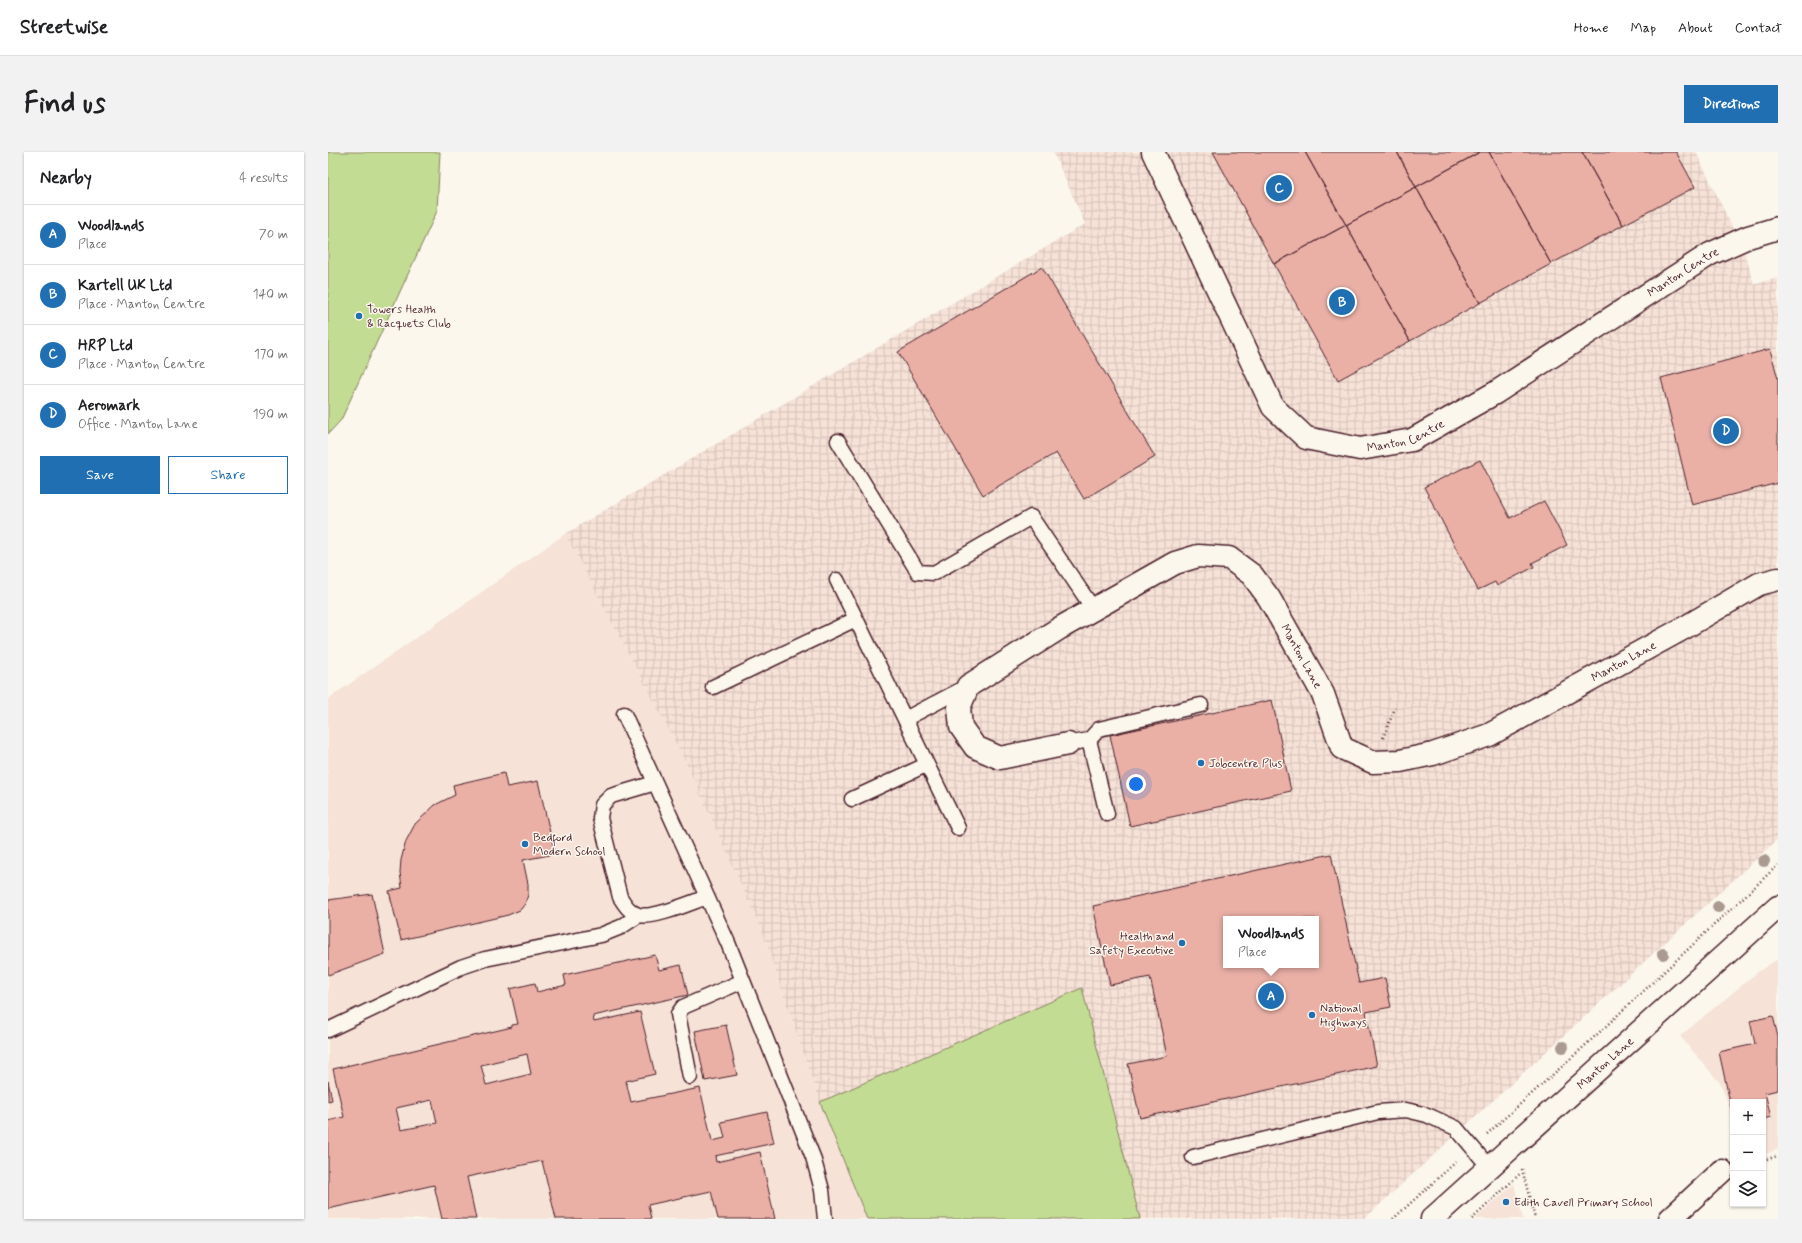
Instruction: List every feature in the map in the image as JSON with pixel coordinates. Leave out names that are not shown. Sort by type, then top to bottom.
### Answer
[{"type":"street","name":"Manton Centre","points":[[1153,152],[1273,407],[1306,438],[1360,449],[1412,440],[1495,393],[1710,254],[1748,237],[1778,228]]},
{"type":"street","name":"Manton Lane","points":[[968,686],[1060,628],[1175,564],[1198,556],[1229,558],[1252,575],[1269,598],[1323,694],[1342,748],[1373,762],[1400,761],[1433,754],[1489,735],[1684,628],[1759,584],[1778,579]]},
{"type":"street","points":[[968,686],[959,708],[961,727],[975,747],[1000,758],[1068,744]]},
{"type":"street","name":"Manton Lane","points":[[1432,1219],[1778,907]]},
{"type":"street","points":[[1670,1219],[1722,1171]]},
{"type":"lane","points":[[838,441],[918,572],[934,573],[1031,517],[1094,610]]},
{"type":"lane","points":[[837,580],[958,828]]},
{"type":"lane","points":[[713,687],[856,620]]},
{"type":"lane","points":[[905,719],[968,686]]},
{"type":"lane","points":[[1068,744],[1089,740],[1099,729],[1201,705]]},
{"type":"lane","points":[[624,714],[707,897],[743,981],[813,1157],[822,1190],[825,1219]]},
{"type":"lane","points":[[1089,740],[1107,814]]},
{"type":"lane","points":[[852,799],[926,765]]},
{"type":"lane","points":[[655,783],[611,796],[602,805],[600,818],[620,897],[627,908],[639,915],[651,916],[707,897]]},
{"type":"lane","points":[[328,1030],[461,967],[485,959],[601,935],[621,927],[639,915]]},
{"type":"lane","points":[[690,1077],[678,1014],[683,1007],[743,981]]},
{"type":"lane","points":[[1192,1158],[1378,1112],[1406,1110],[1427,1115],[1456,1128],[1489,1167]]},
{"type":"path","points":[[1373,762],[1395,708]]},
{"type":"path","points":[[1394,1219],[1589,1042],[1778,865]]},
{"type":"path","points":[[1510,1150],[1524,1171],[1535,1219]]},
{"type":"path","points":[[1766,1159],[1778,1156]]},
{"type":"path","points":[[1472,1219],[1524,1171]]},
{"type":"shaded area","points":[[1053,152],[1696,152],[1745,254],[1754,284],[1778,278],[1778,839],[1364,1219],[1140,1219],[1082,988],[820,1102],[761,929],[684,759],[565,534],[1085,224]]},
{"type":"shaded area","name":"Bedford Modern School","points":[[565,534],[684,759],[761,929],[820,1102],[867,1219],[328,1219],[328,699]]},
{"type":"shaded area","points":[[1778,959],[1778,1149],[1766,1154],[1766,1099],[1730,1099],[1730,1108],[1720,1083],[1680,1036],[1759,971]]},
{"type":"shaded area","name":"Edith Cavell Primary School","points":[[1514,1184],[1523,1219],[1475,1219]]},
{"type":"green space","name":"Towers Health & Racquets Club","points":[[328,152],[440,152],[437,211],[341,420],[328,434]]},
{"type":"green space","points":[[1082,988],[1140,1219],[867,1219],[820,1102]]},
{"type":"building","points":[[1213,152],[1305,152],[1346,225],[1274,264]]},
{"type":"building","points":[[1305,152],[1397,152],[1416,187],[1346,225]]},
{"type":"building","points":[[1397,152],[1480,152],[1416,187]]},
{"type":"building","points":[[1480,152],[1489,152],[1551,264],[1480,303],[1416,187]]},
{"type":"building","points":[[1489,152],[1582,152],[1623,225],[1551,264]]},
{"type":"building","points":[[1582,152],[1676,152],[1695,187],[1623,225]]},
{"type":"building","points":[[1416,187],[1480,303],[1410,341],[1346,225]]},
{"type":"building","points":[[1346,225],[1410,341],[1338,380],[1274,264]]},
{"type":"building","points":[[1042,267],[1155,457],[1084,499],[1056,453],[983,495],[898,352]]},
{"type":"building","points":[[1770,349],[1778,379],[1778,483],[1692,505],[1661,378]]},
{"type":"building","points":[[1480,460],[1510,518],[1544,501],[1567,545],[1532,563],[1534,567],[1497,586],[1495,582],[1478,590],[1424,487]]},
{"type":"building","name":"Jobcentre Plus","points":[[1272,700],[1291,791],[1130,826],[1110,735]]},
{"type":"building","points":[[504,773],[507,787],[538,781],[555,854],[523,860],[528,884],[528,895],[525,904],[520,910],[508,915],[401,940],[389,891],[402,888],[400,872],[401,860],[406,841],[415,824],[435,805],[455,795],[453,785]]},
{"type":"building","points":[[1331,854],[1359,983],[1385,978],[1391,1007],[1366,1012],[1377,1066],[1140,1118],[1128,1064],[1167,1056],[1150,977],[1110,985],[1093,906]]},
{"type":"building","points":[[372,894],[385,954],[328,975],[328,900]]},
{"type":"building","points":[[655,955],[659,970],[681,965],[688,995],[593,1016],[594,1022],[640,1012],[655,1074],[626,1081],[631,1102],[700,1088],[712,1141],[725,1138],[721,1122],[767,1112],[774,1143],[715,1156],[716,1162],[760,1152],[775,1219],[718,1219],[711,1191],[648,1205],[651,1219],[556,1219],[542,1161],[467,1177],[476,1219],[442,1219],[434,1185],[328,1209],[328,1121],[344,1117],[333,1069],[512,1027],[512,1025],[518,1024],[510,989],[535,983],[537,992],[566,985],[564,975]],"holes":[[[527,1054],[531,1074],[486,1085],[481,1065]],[[432,1100],[437,1123],[401,1130],[396,1108]]]},
{"type":"building","points":[[1773,1016],[1778,1037],[1778,1090],[1765,1093],[1771,1117],[1766,1118],[1766,1099],[1730,1099],[1730,1102],[1719,1052],[1755,1044],[1750,1021]]},
{"type":"building","points":[[726,1025],[737,1075],[705,1081],[695,1031]]},
{"type":"building","points":[[328,1081],[332,1100],[328,1101]]},
{"type":"place","name":"HRP Ltd","points":[[1279,188]]},
{"type":"place","name":"Kartell UK Ltd","points":[[1342,302]]},
{"type":"place","name":"Towers Health & Racquets Club","points":[[359,316]]},
{"type":"place","name":"Aeromark","points":[[1726,431]]},
{"type":"place","name":"Jobcentre Plus","points":[[1201,763]]},
{"type":"place","name":"Bedford Modern School","points":[[525,844]]},
{"type":"place","name":"Health and Safety Executive","points":[[1182,943]]},
{"type":"place","name":"Woodlands","points":[[1271,996]]},
{"type":"place","name":"National Highways","points":[[1312,1015]]},
{"type":"place","name":"Edith Cavell Primary School","points":[[1506,1202]]}]
